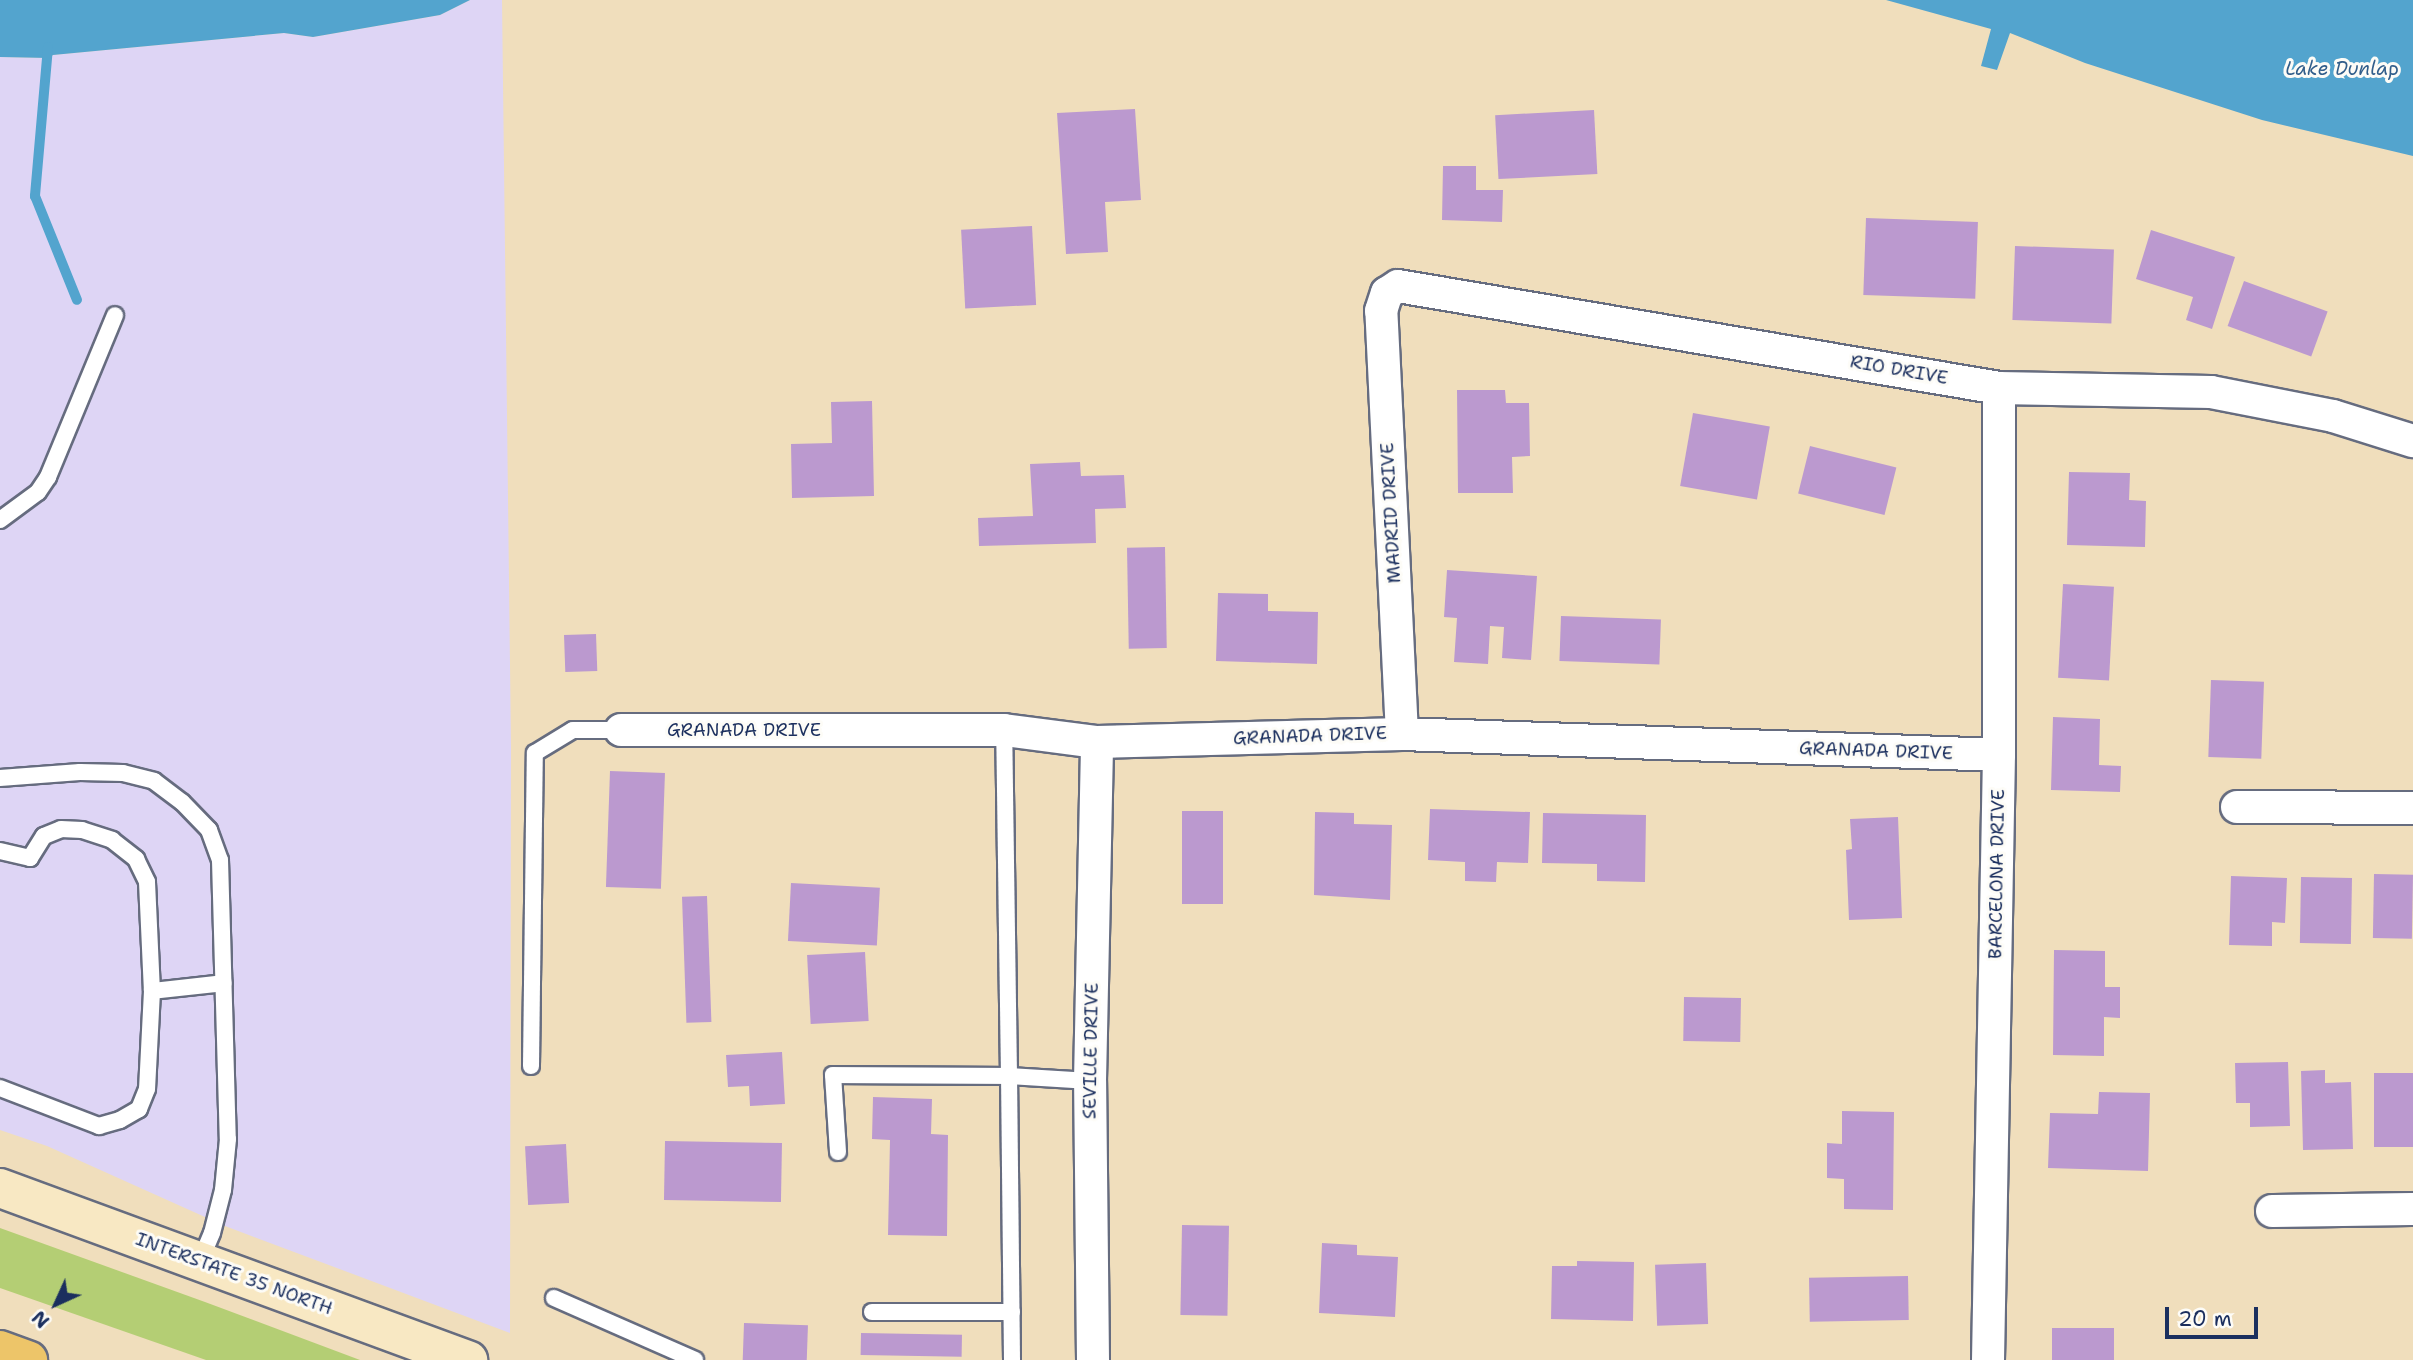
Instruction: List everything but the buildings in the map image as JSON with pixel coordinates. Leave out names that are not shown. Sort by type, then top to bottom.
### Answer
[{"type":"highway","points":[[0,1350],[28,1360]]},
{"type":"main road","name":"INTERSTATE 35 NORTH","points":[[0,1188],[468,1360]]},
{"type":"street","name":"RIO DRIVE","points":[[1387,293],[1404,285],[1999,388],[2211,392],[2333,416],[2413,441]]},
{"type":"street","name":"MADRID DRIVE","points":[[1387,293],[1381,312],[1402,734]]},
{"type":"street","name":"BARCELONA DRIVE","points":[[1988,1360],[1998,755],[1999,388]]},
{"type":"street","name":"GRANADA DRIVE","points":[[621,730],[1004,730],[1097,742],[1402,734],[1998,755]]},
{"type":"street","name":"SEVILLE DRIVE","points":[[1093,1360],[1090,1081],[1097,742]]},
{"type":"street","points":[[2237,807],[2413,808]]},
{"type":"street","points":[[2272,1211],[2413,1209]]},
{"type":"lane","points":[[0,520],[38,492],[48,477],[115,315]]},
{"type":"lane","points":[[531,1066],[535,753],[573,730],[621,730]]},
{"type":"lane","points":[[1004,730],[1012,1360]]},
{"type":"lane","points":[[0,778],[80,772],[123,773],[154,781],[182,802],[209,830],[220,860],[228,1139],[223,1190],[200,1261]]},
{"type":"lane","points":[[0,851],[30,858],[44,836],[61,830],[82,830],[112,840],[136,859],[147,882],[152,991],[147,1089],[139,1109],[120,1120],[99,1126],[0,1088]]},
{"type":"lane","points":[[152,991],[224,983]]},
{"type":"lane","points":[[838,1152],[833,1075],[1009,1076],[1090,1081]]},
{"type":"lane","points":[[554,1298],[695,1360]]},
{"type":"lane","points":[[872,1312],[1012,1312]]},
{"type":"shaded area","points":[[470,0],[502,0],[511,747],[510,1333],[225,1226],[47,1146],[0,1130],[0,57],[48,58],[53,55],[284,33],[313,37],[440,15]]},
{"type":"green space","points":[[0,1228],[360,1360],[206,1360],[0,1288]]},
{"type":"water","points":[[0,0],[470,0],[440,15],[313,37],[284,33],[53,55],[48,58],[0,57]]},
{"type":"water","name":"Lake Dunlap","points":[[1886,0],[2413,0],[2413,156],[2262,120],[2085,63],[2010,33],[1997,70],[1981,66],[1991,29]]},
{"type":"waterway","points":[[48,47],[35,196],[77,300]]}]
